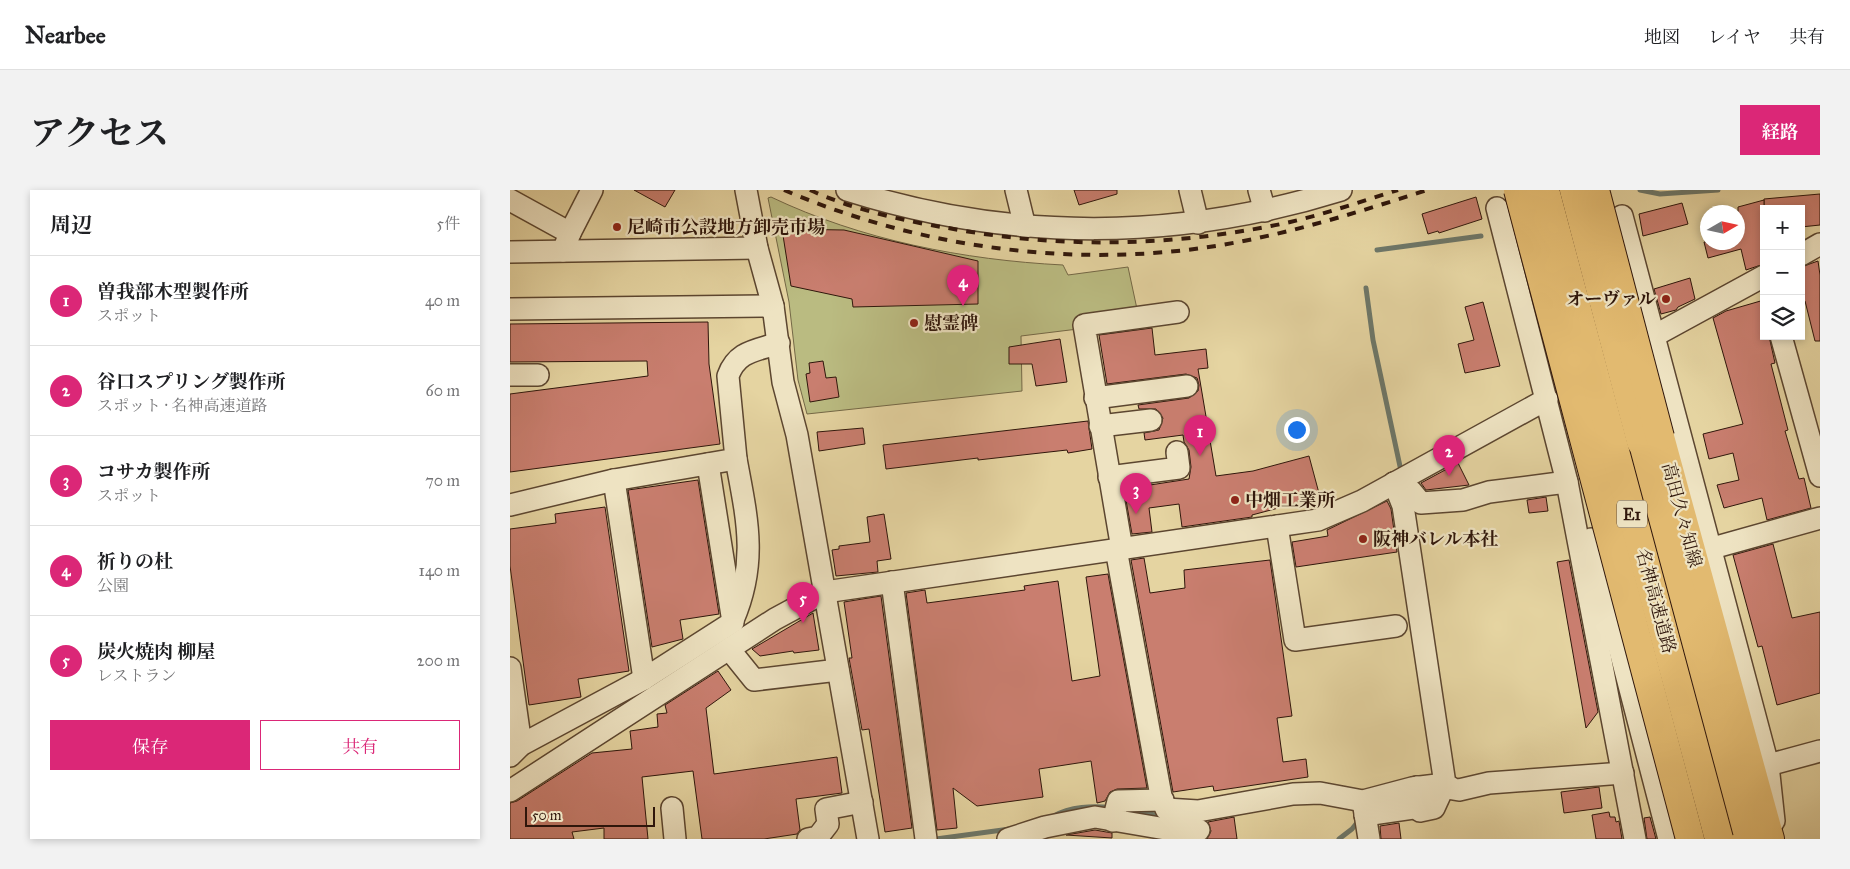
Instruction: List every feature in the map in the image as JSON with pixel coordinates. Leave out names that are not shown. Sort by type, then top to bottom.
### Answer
[{"type":"main road","name":"名神高速道路","points":[[1518,190],[1690,839]]},
{"type":"main road","name":"名神高速道路","points":[[1546,190],[1719,839]]},
{"type":"main road","name":"高田久々知線","points":[[1574,190],[1651,439],[1770,839]]},
{"type":"main road","name":"高田久々知線","points":[[1595,190],[1651,439],[1746,839]]},
{"type":"street","points":[[566,242],[592,190]]},
{"type":"street","points":[[746,190],[757,248],[773,306],[783,382],[797,435],[868,839]]},
{"type":"street","points":[[847,190],[952,218],[1025,227],[1094,230],[1198,223],[1265,211],[1342,190]]},
{"type":"street","points":[[1016,190],[1025,227]]},
{"type":"street","points":[[1190,190],[1198,223]]},
{"type":"street","points":[[1259,190],[1265,211]]},
{"type":"street","points":[[510,200],[566,242]]},
{"type":"street","points":[[1497,208],[1567,482],[1635,839]]},
{"type":"street","points":[[1622,216],[1709,549],[1768,765],[1776,839]]},
{"type":"street","points":[[510,252],[566,242],[757,248]]},
{"type":"street","points":[[1805,253],[1820,244]]},
{"type":"street","points":[[510,791],[775,619],[825,592],[1318,520],[1335,514],[1394,483],[1544,390],[1654,338],[1760,278]]},
{"type":"street","points":[[510,309],[773,306]]},
{"type":"street","points":[[1166,813],[1119,549],[1084,325],[1178,312]]},
{"type":"street","points":[[1783,340],[1820,476]]},
{"type":"street","points":[[510,668],[516,750],[644,679],[733,622],[740,604],[750,562],[749,538],[736,459],[728,376],[732,364],[742,355],[779,343]]},
{"type":"street","points":[[510,375],[538,374]]},
{"type":"street","points":[[1095,398],[1187,386]]},
{"type":"street","points":[[1100,426],[1151,420]]},
{"type":"street","points":[[1553,430],[1576,478],[1669,839]]},
{"type":"street","points":[[1109,477],[1179,468],[1177,452]]},
{"type":"street","points":[[510,505],[614,480],[736,459]]},
{"type":"street","points":[[708,464],[733,622]]},
{"type":"street","points":[[614,480],[644,679]]},
{"type":"street","points":[[1394,483],[1411,491],[1421,502],[1463,500],[1489,492],[1567,482]]},
{"type":"street","points":[[1394,483],[1404,506],[1445,784],[1453,790],[1459,790],[1489,783],[1623,773]]},
{"type":"street","points":[[1709,549],[1820,518]]},
{"type":"street","points":[[1277,526],[1295,640],[1396,626]]},
{"type":"street","points":[[892,582],[926,837]]},
{"type":"street","points":[[729,649],[754,680],[838,670]]},
{"type":"street","points":[[1768,765],[1820,751]]},
{"type":"street","points":[[1008,839],[1046,833],[1115,811],[1166,813],[1198,811],[1224,813],[1338,795],[1364,808],[1422,801],[1445,784]]},
{"type":"street","points":[[808,839],[818,837],[828,824],[826,809],[862,802]]},
{"type":"street","points":[[672,808],[675,839]]},
{"type":"street","points":[[1364,808],[1368,839]]},
{"type":"street","points":[[1115,811],[1166,813],[1199,830]]},
{"type":"green space","points":[[771,197],[841,225],[877,236],[951,253],[1063,265],[1068,275],[1128,267],[1137,309],[1076,318],[1078,329],[1021,336],[1022,391],[807,414],[798,380],[789,302],[768,198]]},
{"type":"building","points":[[634,190],[675,190],[665,207]]},
{"type":"building","points":[[1074,190],[1117,190],[1117,194],[1079,205]]},
{"type":"building","points":[[1820,194],[1820,225],[1805,227],[1805,205],[1764,205],[1764,199]]},
{"type":"building","points":[[1476,197],[1482,219],[1439,233],[1438,231],[1428,234],[1422,214]]},
{"type":"building","points":[[1764,200],[1764,205],[1760,205],[1760,265],[1746,270],[1741,250],[1745,250],[1745,205]]},
{"type":"building","points":[[1682,203],[1688,224],[1643,236],[1639,214]]},
{"type":"building","points":[[782,229],[844,230],[978,261],[978,304],[853,307],[852,299],[791,286]]},
{"type":"building","points":[[1706,250],[1737,250],[1708,258]]},
{"type":"building","points":[[1818,261],[1820,275],[1820,341],[1815,341],[1805,301],[1805,266]]},
{"type":"building","points":[[1690,278],[1695,299],[1678,307],[1676,310],[1661,314],[1654,289]]},
{"type":"building","points":[[1760,301],[1760,340],[1770,340],[1775,363],[1771,364],[1788,430],[1785,431],[1799,479],[1804,478],[1811,508],[1767,520],[1762,498],[1724,508],[1717,485],[1739,480],[1733,453],[1709,459],[1703,434],[1743,424],[1713,318],[1726,311]]},
{"type":"building","points":[[1483,302],[1500,366],[1465,373],[1458,344],[1474,340],[1465,307]]},
{"type":"building","points":[[708,322],[709,364],[720,444],[510,472],[510,394],[648,376],[647,361],[510,362],[510,324]]},
{"type":"building","points":[[1152,328],[1155,355],[1206,349],[1208,368],[1198,369],[1216,476],[1253,471],[1309,456],[1320,497],[1252,515],[1252,517],[1182,527],[1179,504],[1149,508],[1152,532],[1132,534],[1124,489],[1189,479],[1191,467],[1189,450],[1184,442],[1183,435],[1145,440],[1144,433],[1159,430],[1163,418],[1156,409],[1139,409],[1138,405],[1189,398],[1198,391],[1199,385],[1197,378],[1186,374],[1107,384],[1099,335]]},
{"type":"building","points":[[1060,339],[1067,382],[1036,386],[1032,364],[1009,364],[1009,347]]},
{"type":"building","points":[[823,361],[826,378],[836,377],[839,397],[810,402],[806,374],[810,373],[809,363]]},
{"type":"building","points":[[1088,421],[1092,449],[1068,453],[1067,450],[978,460],[978,458],[886,469],[883,445]]},
{"type":"building","points":[[863,428],[865,444],[819,451],[817,432]]},
{"type":"building","points":[[1458,463],[1469,485],[1426,490],[1421,483]]},
{"type":"building","points":[[698,480],[719,614],[680,620],[683,639],[652,647],[628,490]]},
{"type":"building","points":[[1546,497],[1548,511],[1529,513],[1527,500]]},
{"type":"building","name":"阪神バレル本社","points":[[1387,501],[1391,509],[1397,552],[1296,567],[1292,542],[1328,536],[1327,530]]},
{"type":"building","points":[[605,507],[629,671],[578,679],[581,697],[529,705],[510,566],[510,529],[556,523],[555,514]]},
{"type":"building","points":[[884,514],[891,559],[877,561],[878,572],[836,576],[832,550],[839,549],[839,546],[870,542],[867,517]]},
{"type":"building","points":[[1773,544],[1792,618],[1820,612],[1820,693],[1777,705],[1762,646],[1758,647],[1733,555]]},
{"type":"building","points":[[1144,558],[1150,593],[1185,588],[1184,570],[1270,560],[1292,716],[1277,718],[1283,762],[1306,759],[1308,777],[1214,791],[1213,786],[1173,792],[1131,560]]},
{"type":"building","points":[[1569,560],[1598,712],[1586,728],[1557,562]]},
{"type":"building","points":[[1108,574],[1147,788],[1117,789],[1110,792],[1105,801],[1097,803],[1091,761],[1039,769],[1043,797],[977,806],[953,788],[957,828],[937,830],[906,593],[925,590],[927,603],[1025,590],[1024,586],[1058,581],[1072,681],[1100,676],[1086,577]]},
{"type":"building","points":[[881,596],[912,828],[885,832],[869,729],[862,730],[849,658],[852,658],[844,602]]},
{"type":"building","points":[[813,613],[819,650],[794,653],[793,651],[760,656],[752,649]]},
{"type":"building","points":[[718,671],[731,690],[706,708],[714,774],[837,757],[842,793],[796,799],[800,830],[797,834],[764,839],[702,839],[693,771],[642,777],[648,839],[604,839],[604,828],[572,832],[574,839],[510,839],[510,803],[517,801],[592,753],[632,749],[630,731],[658,727],[657,714],[667,713],[665,705]]},
{"type":"building","points":[[1599,787],[1602,808],[1564,813],[1561,792]]},
{"type":"building","points":[[1609,812],[1610,817],[1615,817],[1616,822],[1619,821],[1622,839],[1596,839],[1592,815]]},
{"type":"building","points":[[1234,817],[1237,839],[1207,839],[1211,831],[1208,822]]},
{"type":"building","points":[[1650,817],[1656,839],[1647,839],[1644,818]]},
{"type":"building","points":[[1399,823],[1401,839],[1381,839],[1380,826]]},
{"type":"building","points":[[1095,830],[1112,833],[1112,838],[1066,835]]},
{"type":"waterway","points":[[1640,190],[1660,194],[1718,190]]},
{"type":"waterway","points":[[1377,250],[1481,236]]},
{"type":"waterway","points":[[1366,288],[1373,340],[1401,471]]},
{"type":"waterway","points":[[1054,816],[1082,808],[1111,808]]},
{"type":"waterway","points":[[1127,811],[1163,816]]},
{"type":"waterway","points":[[1339,839],[1352,829],[1360,819]]},
{"type":"waterway","points":[[936,839],[1010,829]]},
{"type":"railway","points":[[784,190],[838,211],[893,228],[950,240],[1007,249],[1065,254],[1123,255],[1181,251],[1286,232],[1427,190]]},
{"type":"railway","points":[[810,190],[860,209],[896,218],[988,235],[1069,242],[1150,241],[1231,233],[1319,215],[1398,190]]},
{"type":"place","name":"尼崎市公設地方卸売市場","points":[[617,227]]},
{"type":"place","name":"オーヴァル","points":[[1666,299]]},
{"type":"place","name":"祈りの杜","points":[[963,306]]},
{"type":"place","name":"慰霊碑","points":[[914,323]]},
{"type":"place","name":"曽我部木型製作所","points":[[1200,456]]},
{"type":"place","name":"谷口スプリング製作所","points":[[1449,476]]},
{"type":"place","name":"中畑工業所","points":[[1235,500]]},
{"type":"place","name":"コサカ製作所","points":[[1136,514]]},
{"type":"place","name":"阪神バレル本社","points":[[1363,539]]},
{"type":"place","name":"炭火焼肉 柳屋","points":[[803,623]]}]
